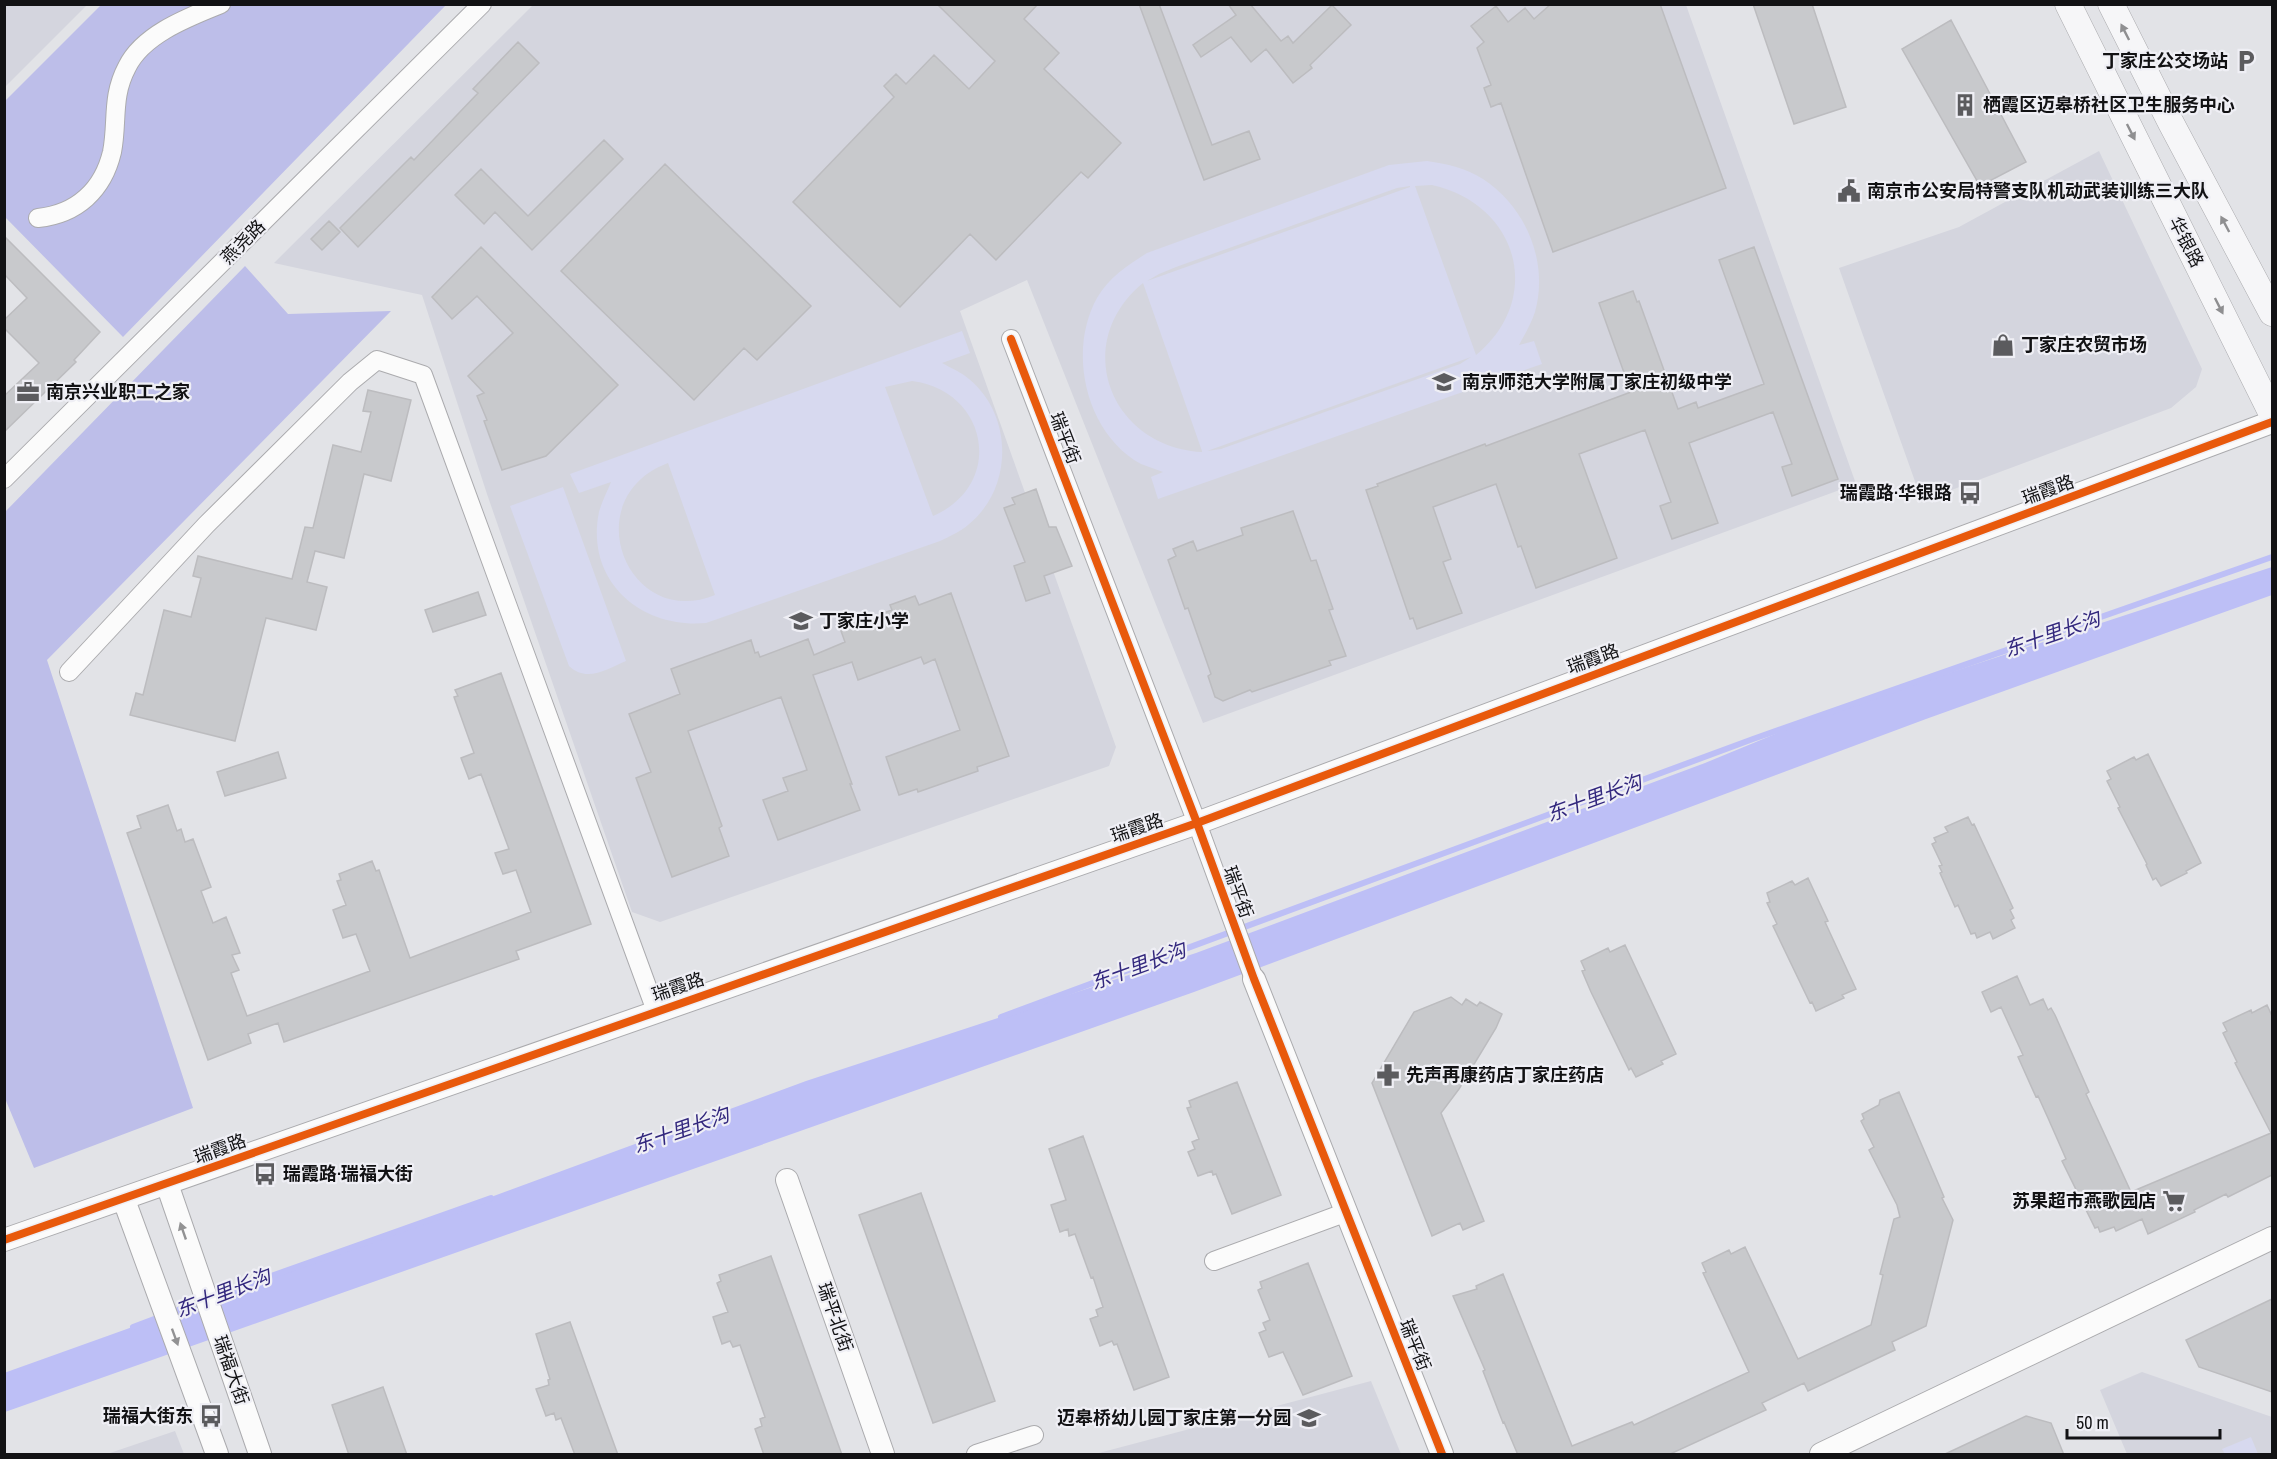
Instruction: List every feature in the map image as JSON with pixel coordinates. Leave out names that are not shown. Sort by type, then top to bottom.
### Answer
[{"type":"main road","name":"华银路","points":[[2068,4],[2272,414]]},
{"type":"main road","points":[[2111,4],[2272,313]]},
{"type":"street","points":[[38,218],[51,217],[77,207],[99,184],[112,152],[118,89],[127,65],[143,46],[179,21],[221,4]]},
{"type":"street","name":"燕尧路","points":[[4,479],[482,4]]},
{"type":"street","name":"瑞平街","points":[[1011,339],[1197,823],[1254,979],[1442,1455]]},
{"type":"street","points":[[69,672],[207,525],[351,382],[377,360],[423,375],[656,1011]]},
{"type":"street","name":"瑞霞路","points":[[4,1240],[124,1200],[656,1011],[1197,823],[2272,422]]},
{"type":"street","name":"瑞平北街","points":[[787,1180],[883,1455]]},
{"type":"street","name":"瑞福大街","points":[[167,1184],[260,1455]]},
{"type":"street","points":[[124,1200],[217,1455]]},
{"type":"street","points":[[1214,1261],[1347,1212]]},
{"type":"street","points":[[1821,1455],[2272,1238]]},
{"type":"street","points":[[976,1455],[1034,1435]]},
{"type":"shaded area","points":[[4,5],[87,5],[5,87]]},
{"type":"shaded area","points":[[101,5],[446,5],[123,337],[5,217],[5,101]]},
{"type":"shaded area","points":[[533,5],[1686,5],[1856,484],[1203,723],[1027,280],[960,311],[1116,747],[1109,766],[660,922],[632,912],[487,494],[422,295],[274,263]]},
{"type":"shaded area","points":[[2099,151],[2202,369],[2196,387],[2171,408],[1922,501],[1839,268],[1959,227]]},
{"type":"shaded area","points":[[1427,161],[1456,167],[1483,179],[1511,205],[1522,220],[1530,237],[1539,274],[1539,293],[1535,312],[1519,345],[1534,341],[1542,364],[1158,499],[1151,477],[1163,472],[1141,464],[1122,450],[1107,433],[1095,413],[1087,390],[1083,366],[1083,342],[1088,319],[1097,298],[1119,272],[1147,253],[1389,165]],"holes":[[[1432,185],[1461,195],[1485,212],[1502,232],[1512,256],[1515,281],[1510,307],[1497,332],[1476,355],[1415,186]],[[1410,186],[1147,281],[1176,267],[1397,188]],[[1143,283],[1202,452],[1170,446],[1144,432],[1124,412],[1111,388],[1105,362],[1108,334],[1121,307]],[[1471,357],[1460,364],[1221,449],[1207,451]]]},
{"type":"shaded area","points":[[245,266],[288,314],[391,311],[47,660],[193,1108],[34,1168],[4,1096],[5,512]]},
{"type":"shaded area","points":[[962,331],[970,353],[942,363],[966,377],[984,394],[994,412],[1000,432],[1002,452],[1000,473],[993,492],[983,510],[958,532],[940,541],[706,623],[682,623],[659,618],[639,608],[623,595],[609,579],[601,559],[597,537],[599,512],[611,482],[579,493],[570,474]],"holes":[[[912,381],[938,388],[958,402],[971,420],[978,441],[978,462],[971,483],[956,502],[933,516],[885,387]],[[668,463],[715,595],[684,601],[657,594],[637,578],[624,556],[619,530],[624,503],[640,480]]]},
{"type":"shaded area","points":[[563,487],[626,661],[597,673],[583,674],[569,666],[510,506]]},
{"type":"shaded area","points":[[2142,1372],[2272,1417],[2272,1454],[2127,1454],[2100,1390]]},
{"type":"shaded area","name":"迈皋桥幼儿园丁家庄第一分园","points":[[1371,1381],[1401,1454],[1095,1454]]},
{"type":"shaded area","points":[[175,1431],[184,1454],[107,1454]]},
{"type":"shaded area","points":[[2251,1437],[2258,1454],[2225,1454],[2222,1449]]},
{"type":"water","points":[[2272,567],[2272,595],[1926,719],[1194,992],[5,1412],[4,1373],[339,1253],[806,1081],[1196,953],[1705,763],[1824,714]]},
{"type":"building","points":[[937,4],[1038,4],[1024,19],[1059,53],[1044,69],[1121,143],[1088,178],[1081,172],[996,260],[970,234],[900,307],[793,202],[894,97],[884,86],[896,74],[906,84],[934,55],[969,89],[995,61]]},
{"type":"building","points":[[1139,4],[1159,4],[1212,145],[1249,131],[1260,159],[1204,180]]},
{"type":"building","points":[[1228,4],[1250,4],[1281,41],[1288,36],[1293,43],[1332,5],[1351,25],[1310,65],[1312,68],[1293,83],[1266,49],[1251,62],[1231,37],[1201,57],[1193,45],[1236,15]]},
{"type":"building","points":[[1551,4],[1660,4],[1726,188],[1553,252],[1501,103],[1491,107],[1484,88],[1491,85],[1477,48],[1484,42],[1471,26],[1496,6],[1508,22],[1525,8],[1534,19]]},
{"type":"building","points":[[1753,4],[1812,4],[1846,107],[1794,124]]},
{"type":"building","name":"栖霞区迈皋桥社区卫生服务中心","points":[[1951,20],[2026,162],[1980,186],[1902,49]]},
{"type":"building","points":[[518,42],[539,63],[358,247],[340,228],[411,157],[414,160],[478,93],[473,89]]},
{"type":"building","points":[[604,140],[623,159],[532,250],[495,212],[484,224],[455,195],[481,169],[528,216]]},
{"type":"building","points":[[665,164],[811,306],[757,360],[744,348],[694,400],[561,271]]},
{"type":"building","points":[[329,221],[340,232],[322,250],[311,239]]},
{"type":"building","points":[[4,236],[100,332],[74,360],[76,362],[4,432],[4,396],[39,363],[4,328],[4,320],[27,298],[4,274]]},
{"type":"building","points":[[481,247],[618,385],[546,456],[502,470],[477,396],[484,393],[468,376],[513,333],[477,296],[452,319],[432,297]]},
{"type":"building","points":[[1754,247],[1838,479],[1792,496],[1782,467],[1792,464],[1773,412],[1689,443],[1718,523],[1672,539],[1660,506],[1671,502],[1645,430],[1579,454],[1617,558],[1536,588],[1521,546],[1518,547],[1496,484],[1433,507],[1451,559],[1443,562],[1462,613],[1417,629],[1413,618],[1410,619],[1366,490],[1485,444],[1486,446],[1631,392],[1599,303],[1633,291],[1637,302],[1639,301],[1678,409],[1696,402],[1698,408],[1764,384],[1719,260]]},
{"type":"building","points":[[368,390],[411,400],[391,481],[364,474],[344,558],[315,551],[307,582],[327,587],[316,630],[266,618],[235,741],[130,715],[136,693],[143,695],[164,610],[191,617],[201,578],[193,576],[198,556],[292,579],[305,527],[313,528],[333,445],[361,452],[371,412],[363,411]]},
{"type":"building","points":[[1036,489],[1049,527],[1056,527],[1072,566],[1044,576],[1050,593],[1026,601],[1014,566],[1025,562],[1004,508],[1015,504],[1012,498]]},
{"type":"building","points":[[1293,511],[1311,561],[1316,560],[1333,609],[1329,610],[1346,656],[1329,661],[1331,665],[1252,692],[1250,690],[1223,701],[1215,697],[1208,676],[1211,674],[1168,560],[1176,556],[1173,549],[1193,541],[1197,551],[1243,535],[1241,528]]},
{"type":"building","points":[[478,592],[486,615],[433,632],[425,610]]},
{"type":"building","points":[[951,593],[1009,756],[977,767],[978,771],[918,792],[917,789],[899,795],[886,757],[960,730],[935,659],[924,664],[921,657],[858,680],[852,662],[813,675],[860,810],[778,840],[763,800],[788,791],[783,778],[807,770],[781,697],[688,731],[722,826],[719,828],[729,856],[672,877],[636,778],[651,772],[629,714],[680,694],[671,669],[751,640],[755,653],[758,652],[760,657],[808,639],[814,655],[845,642],[841,631],[850,627],[849,625],[892,610],[890,605],[915,596],[919,605]]},
{"type":"building","points":[[501,673],[591,924],[516,951],[519,959],[284,1042],[278,1023],[248,1034],[251,1043],[208,1060],[127,833],[141,828],[137,816],[168,805],[177,831],[181,829],[185,842],[193,839],[211,887],[201,891],[213,923],[226,917],[240,953],[232,955],[239,970],[231,973],[247,1016],[370,971],[356,934],[343,938],[333,910],[346,905],[337,881],[341,880],[339,874],[372,861],[376,871],[379,870],[410,958],[531,912],[516,870],[503,874],[495,853],[509,849],[481,774],[469,779],[461,758],[474,753],[454,697],[458,696],[455,690]]},
{"type":"building","points":[[278,752],[286,778],[225,796],[217,772]]},
{"type":"building","points":[[2148,754],[2201,863],[2161,886],[2156,878],[2153,880],[2107,781],[2111,779],[2107,771],[2134,757],[2136,760]]},
{"type":"building","points":[[1968,817],[1972,825],[1974,824],[2013,908],[2010,910],[2014,918],[2011,920],[2015,928],[1993,939],[1990,932],[1977,938],[1975,933],[1971,934],[1958,905],[1955,907],[1940,873],[1942,872],[1939,866],[1942,865],[1932,844],[1936,842],[1934,838],[1948,832],[1945,827]]},
{"type":"building","points":[[1808,878],[1828,921],[1825,922],[1856,989],[1842,995],[1844,998],[1816,1011],[1773,926],[1777,924],[1767,903],[1770,902],[1767,893],[1792,881],[1795,885]]},
{"type":"building","points":[[1625,945],[1676,1054],[1661,1061],[1663,1064],[1636,1077],[1631,1068],[1629,1070],[1591,992],[1582,971],[1585,970],[1581,961],[1608,948],[1610,952]]},
{"type":"building","points":[[2017,976],[2030,1005],[2043,999],[2048,1010],[2051,1008],[2055,1015],[2089,1092],[2086,1094],[2131,1192],[2271,1133],[2235,1063],[2237,1062],[2223,1033],[2227,1031],[2223,1023],[2267,1005],[2272,1016],[2272,1175],[2228,1197],[2226,1194],[2194,1210],[2195,1212],[2148,1234],[2142,1219],[2116,1231],[2114,1227],[2100,1232],[2098,1227],[2095,1228],[2062,1161],[2066,1159],[2018,1057],[2023,1055],[2001,1007],[1991,1012],[1982,992]]},
{"type":"building","points":[[1451,997],[1462,1005],[1466,999],[1477,1006],[1480,1002],[1502,1014],[1459,1089],[1441,1113],[1484,1221],[1463,1230],[1460,1223],[1432,1236],[1372,1083],[1414,1012]]},
{"type":"building","points":[[1237,1082],[1281,1195],[1232,1214],[1216,1174],[1213,1175],[1212,1171],[1198,1176],[1188,1152],[1195,1149],[1192,1142],[1199,1139],[1187,1108],[1191,1107],[1189,1101]]},
{"type":"building","points":[[1899,1092],[1953,1220],[1926,1326],[1892,1342],[1895,1350],[1808,1391],[1804,1383],[1762,1403],[1766,1410],[1668,1455],[1518,1455],[1453,1296],[1477,1289],[1476,1286],[1503,1274],[1572,1446],[1632,1422],[1634,1425],[1749,1372],[1703,1273],[1706,1272],[1702,1263],[1729,1250],[1731,1254],[1745,1247],[1798,1359],[1871,1325],[1883,1275],[1880,1274],[1894,1219],[1900,1217],[1897,1205],[1869,1150],[1874,1147],[1861,1121],[1864,1119],[1862,1114],[1879,1105],[1880,1100]]},
{"type":"building","points":[[1083,1136],[1169,1377],[1134,1390],[1117,1344],[1114,1345],[1112,1341],[1100,1346],[1090,1319],[1098,1316],[1096,1310],[1103,1307],[1093,1277],[1091,1278],[1075,1234],[1069,1236],[1068,1229],[1060,1232],[1051,1205],[1066,1200],[1049,1149]]},
{"type":"building","points":[[921,1193],[995,1401],[933,1423],[859,1215]]},
{"type":"building","points":[[771,1256],[842,1455],[764,1455],[755,1429],[762,1426],[760,1419],[765,1417],[740,1345],[733,1347],[730,1341],[722,1344],[713,1317],[728,1312],[717,1283],[721,1281],[719,1275]]},
{"type":"building","points":[[1308,1263],[1352,1376],[1303,1395],[1283,1352],[1269,1357],[1259,1333],[1266,1330],[1263,1323],[1270,1320],[1258,1290],[1262,1288],[1260,1282]]},
{"type":"building","points":[[2272,1299],[2272,1392],[2199,1367],[2186,1340]]},
{"type":"building","points":[[570,1322],[618,1455],[575,1455],[561,1418],[556,1420],[554,1413],[546,1416],[536,1389],[549,1385],[548,1380],[550,1379],[536,1334]]},
{"type":"building","points":[[383,1387],[407,1455],[349,1455],[332,1405]]},
{"type":"building","points":[[2026,1416],[2051,1423],[2064,1455],[1943,1455]]},
{"type":"waterway","name":"东十里长沟","points":[[1001,1017],[1753,739],[2272,557]]},
{"type":"waterway","name":"东十里长沟","points":[[212,1297],[491,1198]]},
{"type":"waterway","name":"东十里长沟","points":[[133,1327],[202,1301]]},
{"type":"cycle path","points":[[1011,339],[1197,823],[1254,979],[1442,1454]]},
{"type":"cycle path","points":[[4,1240],[1197,823],[2272,422]]},
{"type":"place","name":"丁家庄公交场站","points":[[2246,61]]},
{"type":"place","name":"栖霞区迈皋桥社区卫生服务中心","points":[[1965,105]]},
{"type":"place","name":"南京市公安局特警支队机动武装训练三大队","points":[[1849,191]]},
{"type":"place","name":"丁家庄农贸市场","points":[[2003,345]]},
{"type":"place","name":"南京师范大学附属丁家庄初级中学","points":[[1444,382]]},
{"type":"place","name":"南京兴业职工之家","points":[[28,392]]},
{"type":"place","name":"瑞霞路·华银路","points":[[1970,493]]},
{"type":"place","name":"丁家庄小学","points":[[801,621]]},
{"type":"place","name":"先声再康药店丁家庄药店","points":[[1388,1075]]},
{"type":"place","name":"瑞霞路·瑞福大街","points":[[265,1174]]},
{"type":"place","name":"苏果超市燕歌园店","points":[[2174,1201]]},
{"type":"place","name":"瑞福大街东","points":[[211,1416]]},
{"type":"place","name":"迈皋桥幼儿园丁家庄第一分园","points":[[1309,1418]]}]
